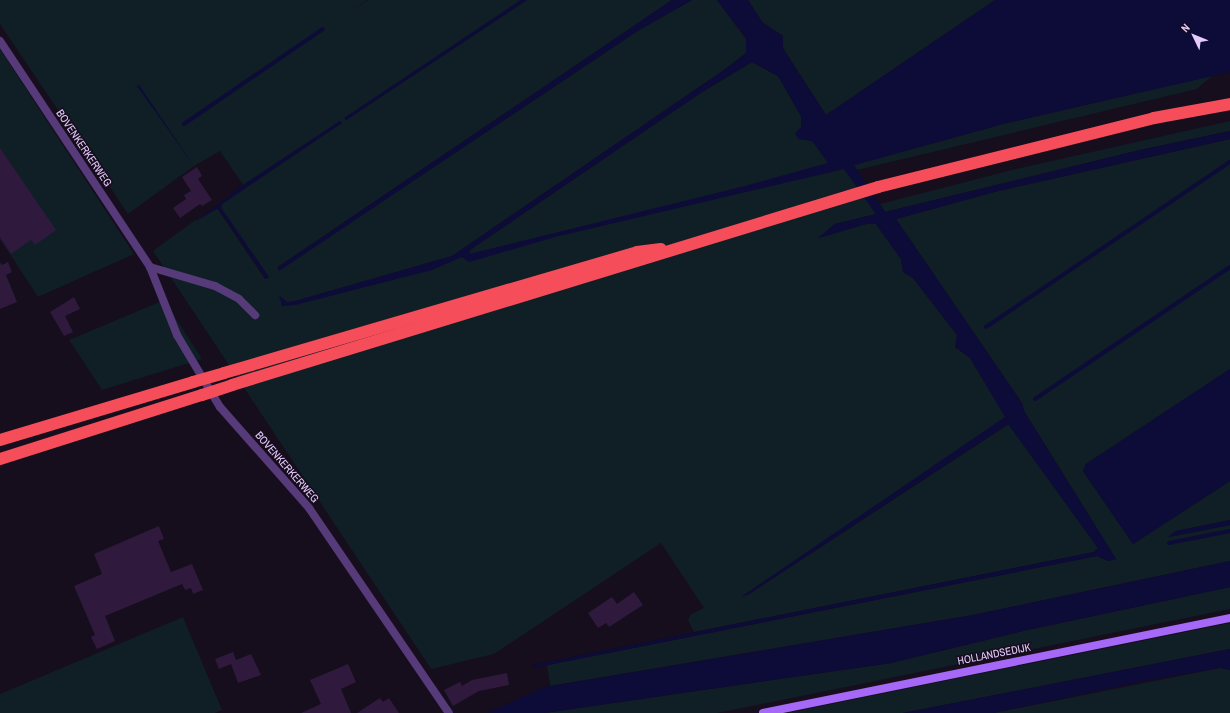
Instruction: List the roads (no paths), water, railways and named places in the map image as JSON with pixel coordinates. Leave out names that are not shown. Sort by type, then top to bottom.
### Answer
[{"type":"highway","points":[[0,459],[232,385],[642,262],[680,246],[878,187],[1154,118],[1230,104]]},
{"type":"highway","points":[[0,440],[637,252],[680,246]]},
{"type":"street","name":"BOVENKERKERWEG","points":[[0,41],[150,267],[177,335],[220,406],[309,508],[449,713]]},
{"type":"street","points":[[150,267],[215,286],[239,299],[255,315]]},
{"type":"street","name":"HOLLANDSEDIJK","points":[[763,713],[1230,618]]},
{"type":"waterway","points":[[184,124],[323,29]]},
{"type":"waterway","points":[[986,327],[1230,162]]},
{"type":"waterway","points":[[1035,399],[1230,267]]},
{"type":"waterway","points":[[1169,543],[1230,531]]}]
